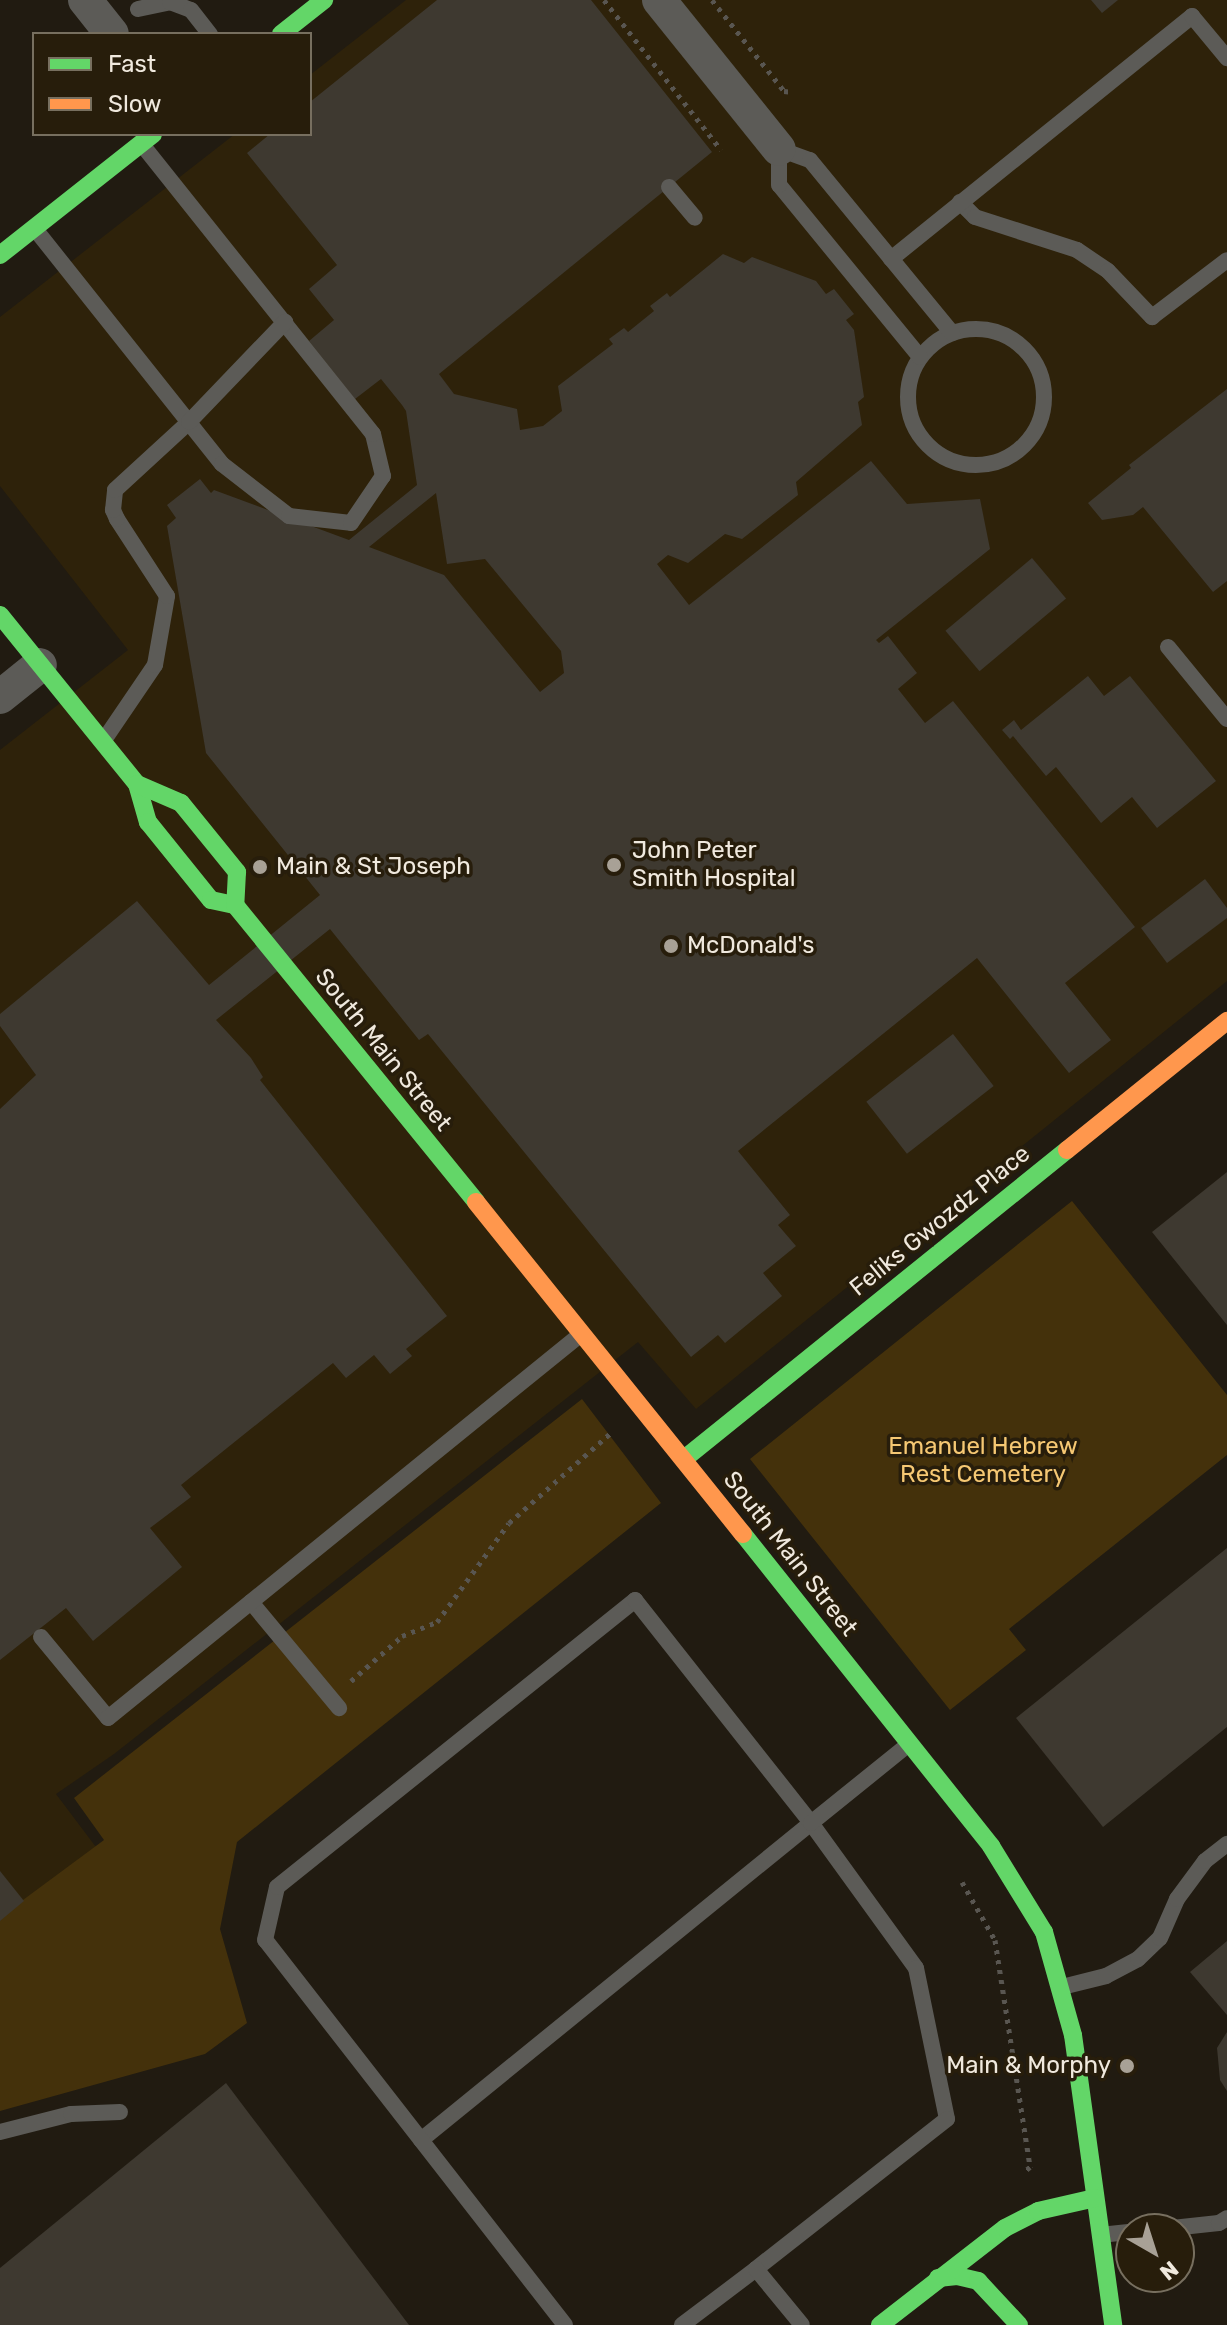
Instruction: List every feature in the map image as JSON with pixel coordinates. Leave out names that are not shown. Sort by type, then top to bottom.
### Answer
[{"type":"street","points":[[85,0],[125,20]]},
{"type":"street","points":[[284,32],[324,0]]},
{"type":"street","points":[[659,0],[779,149]]},
{"type":"street","points":[[1,252],[147,139]]},
{"type":"street","name":"South Main Street","points":[[0,615],[137,784],[148,822],[211,900],[235,905],[684,1459],[910,1743],[1017,1885],[1044,1932],[1062,1987],[1073,2035],[1113,2325]]},
{"type":"street","points":[[0,697],[40,665]]},
{"type":"street","name":"South Main Street","points":[[137,784],[181,803],[237,872],[235,905]]},
{"type":"street","name":"Feliks Gwozdz Place","points":[[684,1459],[1227,1021]]},
{"type":"street","points":[[880,2325],[1005,2228],[1038,2211],[1067,2201],[1095,2198]]},
{"type":"street","points":[[938,2278],[957,2276],[978,2281],[1019,2325]]},
{"type":"lane","points":[[125,20],[170,2],[191,10],[208,32]]},
{"type":"lane","points":[[891,259],[1192,16],[1227,58]]},
{"type":"lane","points":[[34,228],[222,464],[289,516],[351,523],[383,476],[373,434],[147,139]]},
{"type":"lane","points":[[920,357],[779,185],[779,149],[810,160],[952,333]]},
{"type":"lane","points":[[669,187],[695,218]]},
{"type":"lane","points":[[960,202],[975,217],[1077,250],[1108,271],[1152,317],[1227,260]]},
{"type":"lane","points":[[103,742],[155,665],[167,596],[117,519],[113,510],[115,490],[189,422],[285,322]]},
{"type":"lane","points":[[989,330],[1014,341],[1034,360],[1041,377],[1042,414],[1024,445],[1010,457],[992,464],[964,464],[939,455],[924,443],[908,410],[909,382],[920,357],[952,333],[989,330]]},
{"type":"lane","points":[[1168,647],[1227,719]]},
{"type":"lane","points":[[41,1637],[108,1718],[582,1334]]},
{"type":"lane","points":[[565,2325],[265,1940],[277,1887],[635,1600],[811,1823],[916,1968],[947,2119],[682,2325]]},
{"type":"lane","points":[[251,1602],[339,1708]]},
{"type":"lane","points":[[421,2140],[910,1743]]},
{"type":"lane","points":[[1062,1987],[1106,1976],[1138,1959],[1160,1938],[1177,1899],[1205,1861],[1227,1844]]},
{"type":"lane","points":[[0,2132],[71,2114],[120,2112]]},
{"type":"lane","points":[[1195,2226],[1219,2223],[1227,2218]]},
{"type":"lane","points":[[1099,2235],[1115,2234]]},
{"type":"lane","points":[[756,2269],[802,2325]]},
{"type":"path","points":[[604,0],[721,150]]},
{"type":"path","points":[[712,0],[784,91],[793,92]]},
{"type":"path","points":[[339,1708],[344,1689],[369,1663],[402,1636],[437,1622]]},
{"type":"shaded area","name":"John Peter Smith Hospital","points":[[406,0],[1227,0],[1227,981],[696,1409],[638,1342],[114,1754],[56,1794],[105,1859],[0,1946],[0,750],[128,650],[0,486],[0,317],[232,136],[312,136],[312,73]]},
{"type":"green space","name":"Emanuel Hebrew Rest Cemetery","points":[[1072,1201],[1227,1395],[1227,1455],[1009,1629],[1026,1650],[950,1710],[750,1459]]},
{"type":"green space","points":[[582,1399],[661,1503],[237,1842],[220,1929],[247,2023],[205,2054],[0,2111],[0,1917],[104,1840],[74,1798]]},
{"type":"building","points":[[437,0],[591,0],[712,152],[439,374],[454,394],[517,409],[520,430],[543,426],[562,411],[558,386],[613,344],[609,339],[624,328],[628,332],[654,311],[650,306],[667,293],[670,297],[723,254],[744,263],[752,257],[816,281],[826,294],[834,289],[854,314],[846,320],[854,330],[864,397],[858,402],[862,425],[796,482],[798,495],[742,539],[725,534],[688,563],[668,555],[657,564],[689,605],[871,461],[907,504],[980,499],[990,549],[876,640],[879,643],[888,636],[917,673],[898,689],[925,723],[953,701],[1135,927],[1065,983],[1111,1040],[1069,1073],[977,958],[738,1151],[790,1215],[778,1225],[796,1246],[763,1273],[782,1296],[725,1343],[718,1335],[691,1357],[428,1034],[419,1040],[330,929],[216,1020],[251,1058],[263,1077],[260,1080],[447,1316],[406,1349],[412,1356],[390,1374],[374,1355],[346,1378],[333,1363],[181,1485],[191,1497],[150,1528],[182,1567],[93,1641],[66,1608],[0,1660],[0,1109],[36,1075],[0,1026],[0,1014],[137,901],[209,985],[320,895],[206,753],[167,526],[176,518],[167,505],[200,479],[211,493],[214,490],[349,540],[417,485],[406,411],[402,405],[381,379],[355,399],[309,341],[334,320],[309,289],[337,265],[247,153],[268,136],[312,136],[312,100]],"holes":[[[436,493],[447,564],[485,559],[561,651],[564,673],[540,692],[444,575],[369,547]]]},
{"type":"building","points":[[1091,0],[1118,0],[1102,13]]},
{"type":"building","points":[[1227,389],[1227,581],[1213,592],[1143,507],[1133,515],[1102,520],[1088,503],[1131,468],[1129,465]]},
{"type":"building","points":[[1032,558],[1066,599],[980,671],[945,631]]},
{"type":"building","points":[[1088,676],[1104,696],[1130,676],[1216,781],[1157,828],[1132,797],[1101,823],[1056,767],[1046,776],[1013,736],[1010,739],[1002,730],[1014,720],[1021,730]]},
{"type":"building","points":[[1205,879],[1227,908],[1227,918],[1167,963],[1141,928]]},
{"type":"building","points":[[953,1034],[994,1086],[907,1154],[866,1102]]},
{"type":"building","points":[[1227,1172],[1227,1325],[1152,1232]]},
{"type":"building","points":[[1227,1548],[1227,1727],[1103,1827],[1016,1718]]},
{"type":"building","points":[[0,1871],[24,1901],[0,1921]]},
{"type":"building","points":[[1227,1941],[1227,2015],[1190,1972]]},
{"type":"building","points":[[1227,2032],[1227,2091],[1220,2080],[1217,2048]]},
{"type":"building","points":[[226,2083],[409,2325],[0,2325],[0,2268]]},
{"type":"traffic: fast","points":[[284,32],[324,0]]},
{"type":"traffic: fast","points":[[0,255],[150,136]]},
{"type":"traffic: fast","points":[[0,615],[137,784],[148,822],[211,900],[235,905],[476,1202]]},
{"type":"traffic: fast","points":[[137,784],[181,803],[237,872],[235,905]]},
{"type":"traffic: fast","points":[[684,1459],[1067,1150]]},
{"type":"traffic: fast","points":[[743,1534],[991,1846],[1044,1932],[1073,2035],[1113,2325]]},
{"type":"traffic: fast","points":[[880,2325],[1005,2228],[1038,2211],[1095,2198]]},
{"type":"traffic: fast","points":[[938,2278],[957,2276],[978,2281],[1019,2325]]},
{"type":"traffic: slow","points":[[1067,1150],[1227,1021]]},
{"type":"traffic: slow","points":[[476,1202],[743,1534]]},
{"type":"place","name":"John Peter Smith Hospital","points":[[614,865]]},
{"type":"place","name":"Main & St Joseph","points":[[260,867]]},
{"type":"place","name":"McDonald's","points":[[671,946]]},
{"type":"place","name":"Main & Morphy","points":[[1127,2066]]}]
